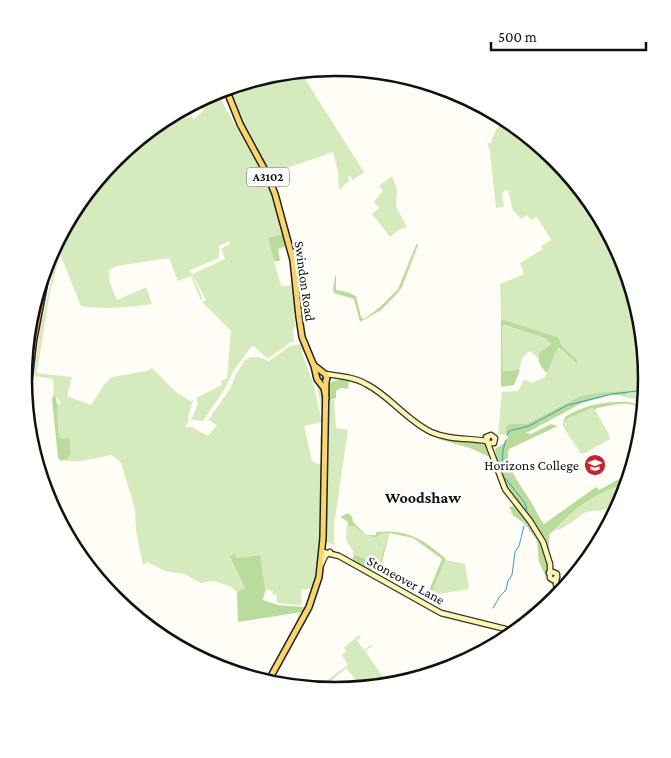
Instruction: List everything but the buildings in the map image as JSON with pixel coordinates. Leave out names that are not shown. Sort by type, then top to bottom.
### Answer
[{"type":"main road","name":"Swindon Road","points":[[229,96],[240,124],[267,174],[275,194],[293,260],[302,337],[314,366],[317,380],[320,382]]},
{"type":"main road","points":[[272,675],[309,607],[317,586],[323,552],[325,376],[314,366]]},
{"type":"main road","points":[[317,376],[325,376]]},
{"type":"main road","points":[[325,376],[320,382],[325,391],[326,398]]},
{"type":"street","points":[[325,376],[357,380],[370,386],[409,418],[432,432],[454,439],[489,441],[503,485],[539,535],[545,548],[551,571],[549,577],[555,580],[556,586]]},
{"type":"street","name":"Stoneover Lane","points":[[323,552],[330,552],[339,556],[441,613],[506,629]]},
{"type":"street","points":[[321,565],[326,555],[330,552]]},
{"type":"green space","points":[[306,78],[364,172],[353,180],[350,176],[348,177],[350,180],[339,190],[338,172],[333,152],[270,174],[241,122],[231,95],[257,86]]},
{"type":"green space","points":[[220,99],[271,191],[284,234],[268,239],[281,286],[293,285],[295,326],[293,332],[294,342],[291,342],[268,359],[254,346],[251,347],[234,370],[224,390],[203,421],[191,420],[198,404],[196,398],[222,385],[221,381],[227,378],[231,331],[202,302],[206,300],[192,274],[225,259],[221,249],[230,244],[229,241],[219,246],[219,258],[190,270],[202,297],[201,301],[191,276],[178,281],[169,258],[117,266],[109,270],[110,283],[117,300],[146,287],[152,304],[125,307],[99,308],[81,306],[60,254],[73,227],[95,195],[121,165],[167,127],[184,117],[186,119],[191,116],[194,119],[204,110],[202,107]]},
{"type":"green space","points":[[500,125],[504,127],[550,165],[571,189],[608,247],[628,301],[633,320],[638,359],[638,390],[636,394],[638,395],[638,400],[620,396],[628,394],[577,397],[526,424],[509,424],[505,432],[508,435],[498,434],[502,392],[518,391],[524,380],[532,383],[545,377],[558,347],[564,353],[576,359],[562,346],[558,337],[501,319],[500,284],[524,274],[520,263],[543,249],[541,246],[551,240],[537,217],[531,220],[527,215],[521,219],[513,210],[508,190],[505,190],[502,194],[504,207],[496,208],[490,152],[487,142],[490,144]]},
{"type":"green space","points":[[392,176],[397,190],[396,207],[407,227],[390,237],[372,214],[379,208],[374,202],[383,191],[379,186]]},
{"type":"green space","points":[[284,234],[287,246],[278,249],[280,261],[274,261],[268,238]]},
{"type":"green space","points":[[417,243],[418,245],[402,287],[381,310],[360,322],[354,299],[334,293],[335,276],[336,290],[356,296],[361,317],[364,319],[380,307],[398,289]]},
{"type":"green space","points":[[60,254],[49,297],[37,373],[72,377],[67,396],[91,405],[104,385],[112,377],[147,371],[152,368],[177,393],[191,401],[193,400],[189,420],[185,427],[192,427],[208,436],[217,425],[208,420],[230,389],[236,374],[245,360],[250,357],[258,357],[269,361],[290,346],[302,344],[324,393],[323,422],[319,393],[310,363],[301,349],[314,386],[322,422],[304,426],[312,461],[318,464],[322,463],[320,436],[324,427],[322,515],[320,516],[318,573],[313,589],[301,589],[302,605],[278,603],[276,595],[272,594],[273,591],[267,589],[264,595],[259,555],[237,558],[245,588],[237,592],[230,586],[213,581],[201,583],[184,574],[165,571],[147,562],[143,565],[136,531],[135,509],[121,463],[112,455],[81,461],[64,461],[71,454],[67,437],[61,439],[59,435],[56,403],[59,404],[61,402],[54,395],[53,379],[35,376],[34,374],[40,330],[54,268]]},
{"type":"green space","points":[[501,319],[558,337],[562,346],[576,359],[578,364],[558,347],[547,373],[540,364],[539,353],[552,344],[545,338],[504,325],[502,327],[503,371],[520,370],[514,385],[501,387]]},
{"type":"green space","points":[[502,325],[545,338],[553,344],[539,353],[538,358],[530,351],[522,358],[519,370],[503,371]]},
{"type":"green space","points":[[340,379],[349,380],[348,389],[341,388],[336,391],[336,398],[329,400],[329,383]]},
{"type":"green space","points":[[628,391],[626,395],[610,395],[582,403],[526,433],[531,434],[551,424],[558,426],[509,449],[508,455],[511,468],[544,524],[596,487],[599,490],[621,478],[619,485],[592,498],[576,509],[549,535],[549,549],[503,483],[495,449],[503,444],[509,436],[505,433],[509,424],[526,424],[578,397],[598,393]]},
{"type":"green space","points":[[55,395],[58,407],[59,435],[61,439],[69,438],[71,454],[67,459],[61,461],[58,458],[52,399]]},
{"type":"green space","points":[[334,399],[336,428],[348,430],[334,525],[334,545],[326,542],[329,400]]},
{"type":"green space","points":[[612,402],[629,402],[637,405],[637,406],[631,404],[620,404],[595,410],[592,408],[567,419],[564,424],[579,453],[563,425],[565,417],[580,409]]},
{"type":"green space","points":[[592,408],[609,434],[610,439],[581,454],[566,428],[565,421]]},
{"type":"green space","points":[[444,438],[484,443],[490,455],[487,456],[470,448],[438,439]]},
{"type":"green space","points":[[619,485],[609,509],[582,514],[565,527],[555,530],[576,509],[592,498]]},
{"type":"green space","points":[[512,506],[525,517],[538,537],[547,560],[547,577],[539,562],[537,541],[525,524],[506,510],[513,514],[509,507]]},
{"type":"green space","points":[[348,513],[352,517],[353,522],[366,535],[376,535],[376,532],[387,531],[406,534],[430,546],[446,559],[429,597],[426,598],[442,559],[413,538],[389,533],[380,570],[383,572],[364,568],[353,562],[353,557],[356,555],[379,566],[388,533],[376,537],[365,535],[354,526],[349,526],[347,521],[340,517]]},
{"type":"green space","points":[[347,524],[354,526],[365,535],[377,536],[388,533],[379,566],[356,555],[353,557],[353,551],[346,540]]},
{"type":"green space","points":[[234,554],[237,558],[260,555],[265,590],[263,600],[278,605],[304,607],[302,612],[238,622],[237,592],[245,588],[230,556]]},
{"type":"green space","points":[[446,560],[465,564],[469,589],[439,594],[430,601],[427,598]]},
{"type":"green space","points":[[359,635],[361,637],[357,640],[364,650],[371,645],[373,646],[365,651],[384,678],[357,681],[346,668],[330,682],[325,681],[348,665],[342,655],[346,651],[344,648]]},
{"type":"waterway","points":[[507,436],[509,431],[529,426],[568,405],[612,394],[638,391]]},
{"type":"waterway","points":[[502,464],[506,440]]},
{"type":"waterway","points":[[505,478],[525,503],[527,510]]},
{"type":"waterway","points":[[493,608],[506,590],[512,575],[515,552],[519,546],[524,526]]},
{"type":"railway","points":[[595,223],[599,228]]},
{"type":"place","name":"Horizons College","points":[[595,465]]},
{"type":"district","name":"Woodshaw","points":[[423,497]]}]
